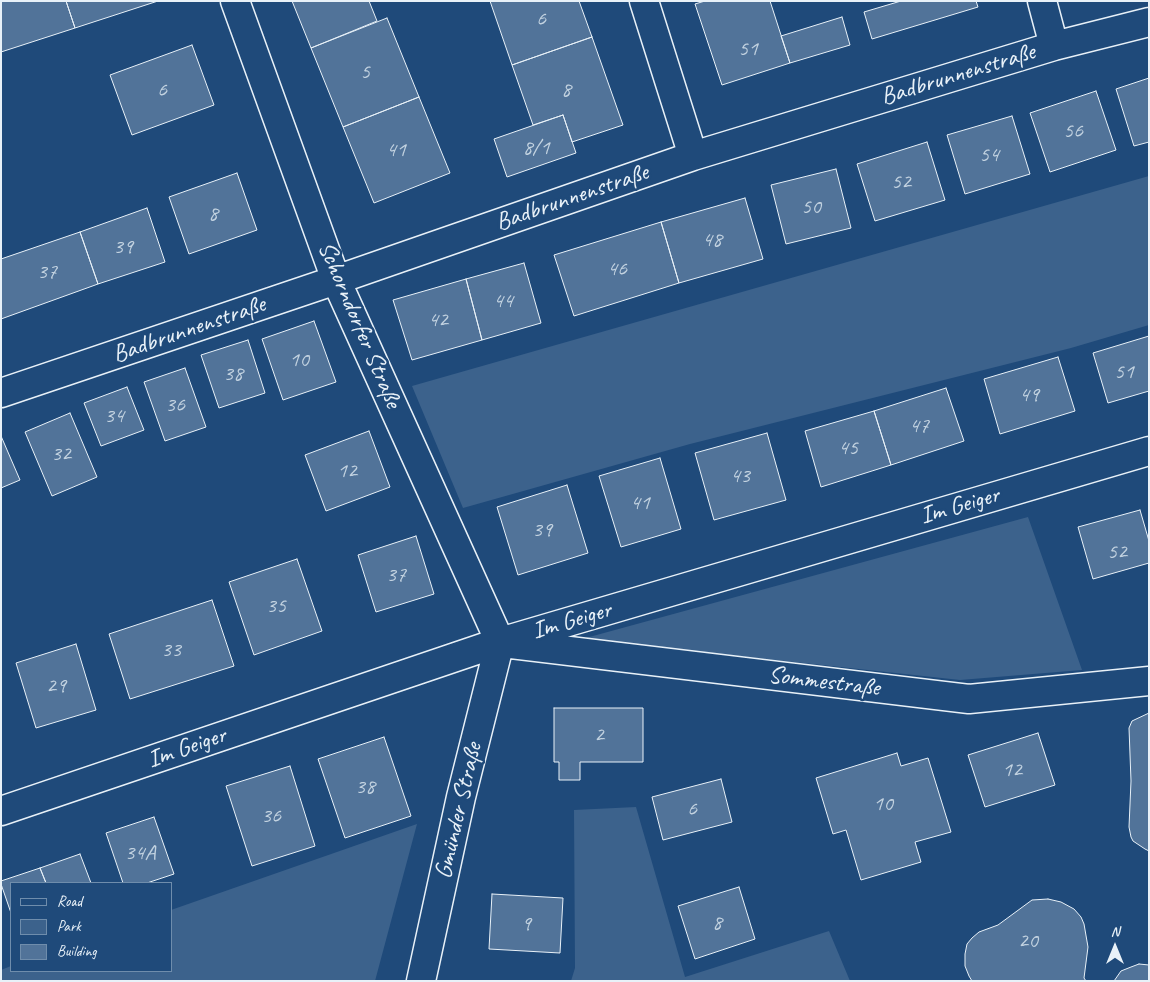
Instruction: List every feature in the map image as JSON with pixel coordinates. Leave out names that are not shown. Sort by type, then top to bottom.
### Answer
[{"type":"street","name":"Schorndorfer Straße","points":[[235,1],[336,280],[500,642]]},
{"type":"street","points":[[644,1],[693,156]]},
{"type":"street","points":[[1042,1],[1054,46]]},
{"type":"street","name":"Badbrunnenstraße","points":[[1,393],[336,280],[693,156],[1054,46],[1149,22]]},
{"type":"street","name":"Im Geiger","points":[[1,811],[500,642],[1149,450]]},
{"type":"street","name":"Sommestraße","points":[[500,642],[969,699],[1149,681]]},
{"type":"street","name":"Gmünder Straße","points":[[421,981],[461,797],[500,642]]},
{"type":"green space","points":[[1149,176],[1149,325],[1071,348],[690,444],[463,508],[412,386]]},
{"type":"green space","points":[[1028,517],[1082,670],[960,680],[582,639]]},
{"type":"green space","points":[[636,807],[685,977],[829,931],[850,981],[571,981],[575,968],[574,810]]},
{"type":"green space","points":[[417,824],[375,981],[1,981],[1,970],[10,966],[10,972],[172,972],[172,910]]},
{"type":"building","points":[[1,1],[66,1],[75,28],[1,52]]},
{"type":"building","points":[[66,1],[158,1],[75,28]]},
{"type":"building","points":[[292,1],[369,1],[377,21],[311,48]]},
{"type":"building","points":[[490,1],[579,1],[592,37],[512,65]]},
{"type":"building","points":[[705,1],[770,1],[790,63],[722,85],[695,4]]},
{"type":"building","points":[[901,1],[976,1],[978,7],[872,39],[864,12]]},
{"type":"building","points":[[842,17],[850,45],[790,63],[781,36]]},
{"type":"building","points":[[387,18],[419,97],[343,127],[311,48]]},
{"type":"building","points":[[592,37],[623,125],[572,142],[563,115],[533,125],[512,65]]},
{"type":"building","points":[[192,45],[214,105],[132,135],[110,75]]},
{"type":"building","points":[[1149,78],[1149,142],[1134,146],[1116,89]]},
{"type":"building","points":[[1096,91],[1116,150],[1050,172],[1030,113]]},
{"type":"building","points":[[419,97],[450,173],[374,203],[343,127]]},
{"type":"building","points":[[563,115],[576,153],[507,177],[494,139]]},
{"type":"building","points":[[1012,116],[1030,174],[965,194],[947,135]]},
{"type":"building","points":[[927,142],[945,200],[875,221],[857,164]]},
{"type":"building","points":[[836,169],[851,228],[786,244],[771,185]]},
{"type":"building","points":[[237,173],[257,230],[189,254],[169,197]]},
{"type":"building","points":[[745,198],[763,259],[679,283],[661,222]]},
{"type":"building","points":[[147,208],[165,262],[98,284],[80,232]]},
{"type":"building","points":[[661,222],[679,283],[574,316],[554,255]]},
{"type":"building","points":[[80,232],[98,284],[1,319],[1,259]]},
{"type":"building","points":[[524,263],[541,323],[482,340],[466,279]]},
{"type":"building","points":[[466,279],[482,340],[412,360],[393,300]]},
{"type":"building","points":[[314,321],[336,382],[283,400],[262,339]]},
{"type":"building","points":[[1149,336],[1149,391],[1108,403],[1093,353]]},
{"type":"building","points":[[248,340],[265,393],[219,408],[201,355]]},
{"type":"building","points":[[1058,357],[1075,411],[1000,434],[984,379]]},
{"type":"building","points":[[185,368],[206,427],[165,441],[144,382]]},
{"type":"building","points":[[127,387],[144,430],[101,446],[84,403]]},
{"type":"building","points":[[946,388],[964,441],[891,465],[874,411]]},
{"type":"building","points":[[874,411],[891,465],[821,487],[805,431]]},
{"type":"building","points":[[70,413],[97,477],[52,496],[25,432]]},
{"type":"building","points":[[369,431],[390,487],[326,511],[305,455]]},
{"type":"building","points":[[767,433],[786,500],[714,520],[695,453]]},
{"type":"building","points":[[1,436],[20,480],[1,488]]},
{"type":"building","points":[[660,458],[681,529],[621,547],[599,476]]},
{"type":"building","points":[[567,485],[588,553],[518,575],[497,507]]},
{"type":"building","points":[[1140,510],[1149,541],[1149,563],[1093,579],[1078,527]]},
{"type":"building","points":[[416,536],[434,594],[376,612],[358,555]]},
{"type":"building","points":[[297,559],[322,631],[254,655],[229,582]]},
{"type":"building","points":[[212,600],[234,666],[130,699],[109,634]]},
{"type":"building","points":[[76,644],[96,710],[36,728],[16,663]]},
{"type":"building","points":[[554,708],[643,708],[643,762],[580,762],[580,780],[559,780],[559,762],[554,762]]},
{"type":"building","points":[[1149,713],[1149,851],[1133,841],[1129,827],[1131,781],[1129,728],[1132,721]]},
{"type":"building","points":[[1038,733],[1055,785],[985,807],[968,755]]},
{"type":"building","points":[[384,737],[411,816],[345,838],[318,759]]},
{"type":"building","points":[[897,753],[901,766],[928,758],[951,832],[915,842],[921,862],[861,880],[846,830],[833,834],[816,778]]},
{"type":"building","points":[[290,766],[315,846],[252,866],[226,786]]},
{"type":"building","points":[[721,779],[732,822],[663,840],[652,797]]},
{"type":"building","points":[[154,817],[174,874],[150,882],[123,882],[106,833]]},
{"type":"building","points":[[80,854],[91,882],[46,882],[40,868]]},
{"type":"building","points":[[40,868],[46,882],[10,882],[10,910],[1,881]]},
{"type":"building","points":[[739,887],[755,939],[695,959],[678,906]]},
{"type":"building","points":[[492,894],[563,898],[560,953],[489,949]]},
{"type":"building","points":[[1048,899],[1061,902],[1074,909],[1081,917],[1088,947],[1084,978],[1086,981],[972,981],[965,966],[965,954],[967,944],[972,938],[979,932],[998,925],[1032,900]]},
{"type":"building","points":[[1139,964],[1149,965],[1149,981],[1114,981],[1121,971]]}]
